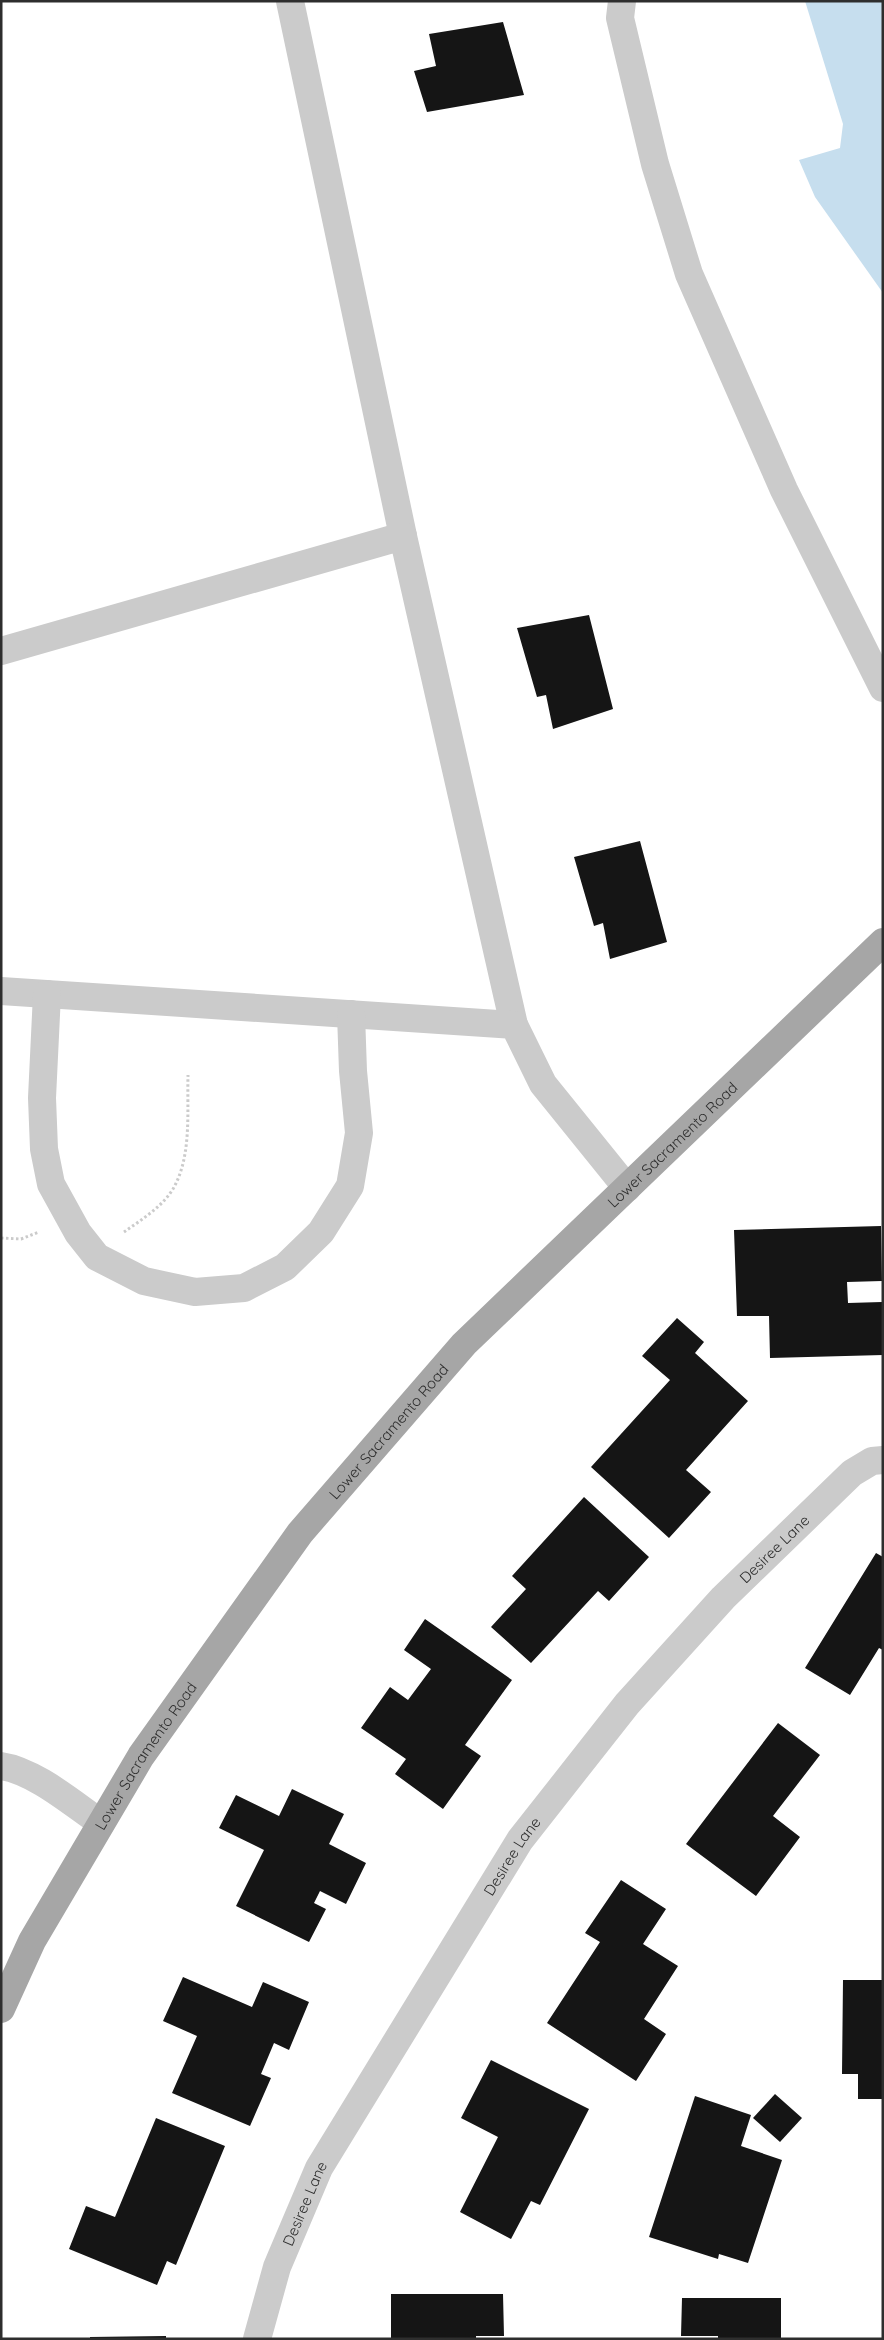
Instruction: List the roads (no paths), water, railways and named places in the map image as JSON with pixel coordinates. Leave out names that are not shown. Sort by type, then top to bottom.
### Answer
[{"type":"main road","name":"Lower Sacramento Road","points":[[1,2009],[32,1940],[141,1756],[300,1533],[464,1344],[883,942]]},
{"type":"street","points":[[290,1],[403,536],[514,1025],[543,1084],[627,1188]]},
{"type":"street","points":[[622,1],[620,18],[655,164],[689,274],[784,490],[883,688]]},
{"type":"street","points":[[1,651],[403,536]]},
{"type":"street","points":[[1,992],[514,1025]]},
{"type":"street","points":[[47,994],[42,1098],[44,1150],[51,1184],[78,1233],[97,1257],[144,1281],[195,1292],[244,1288],[285,1266],[321,1232],[350,1186],[359,1133],[353,1071],[351,1014]]},
{"type":"street","name":"Desiree Lane","points":[[257,2339],[277,2266],[319,2168],[520,1840],[627,1704],[723,1598],[852,1473],[872,1461],[883,1460]]},
{"type":"street","points":[[1,1766],[9,1767],[42,1783],[101,1824]]},
{"type":"water","points":[[805,1],[883,1],[883,293],[815,197],[799,160],[840,148],[843,124]]}]
